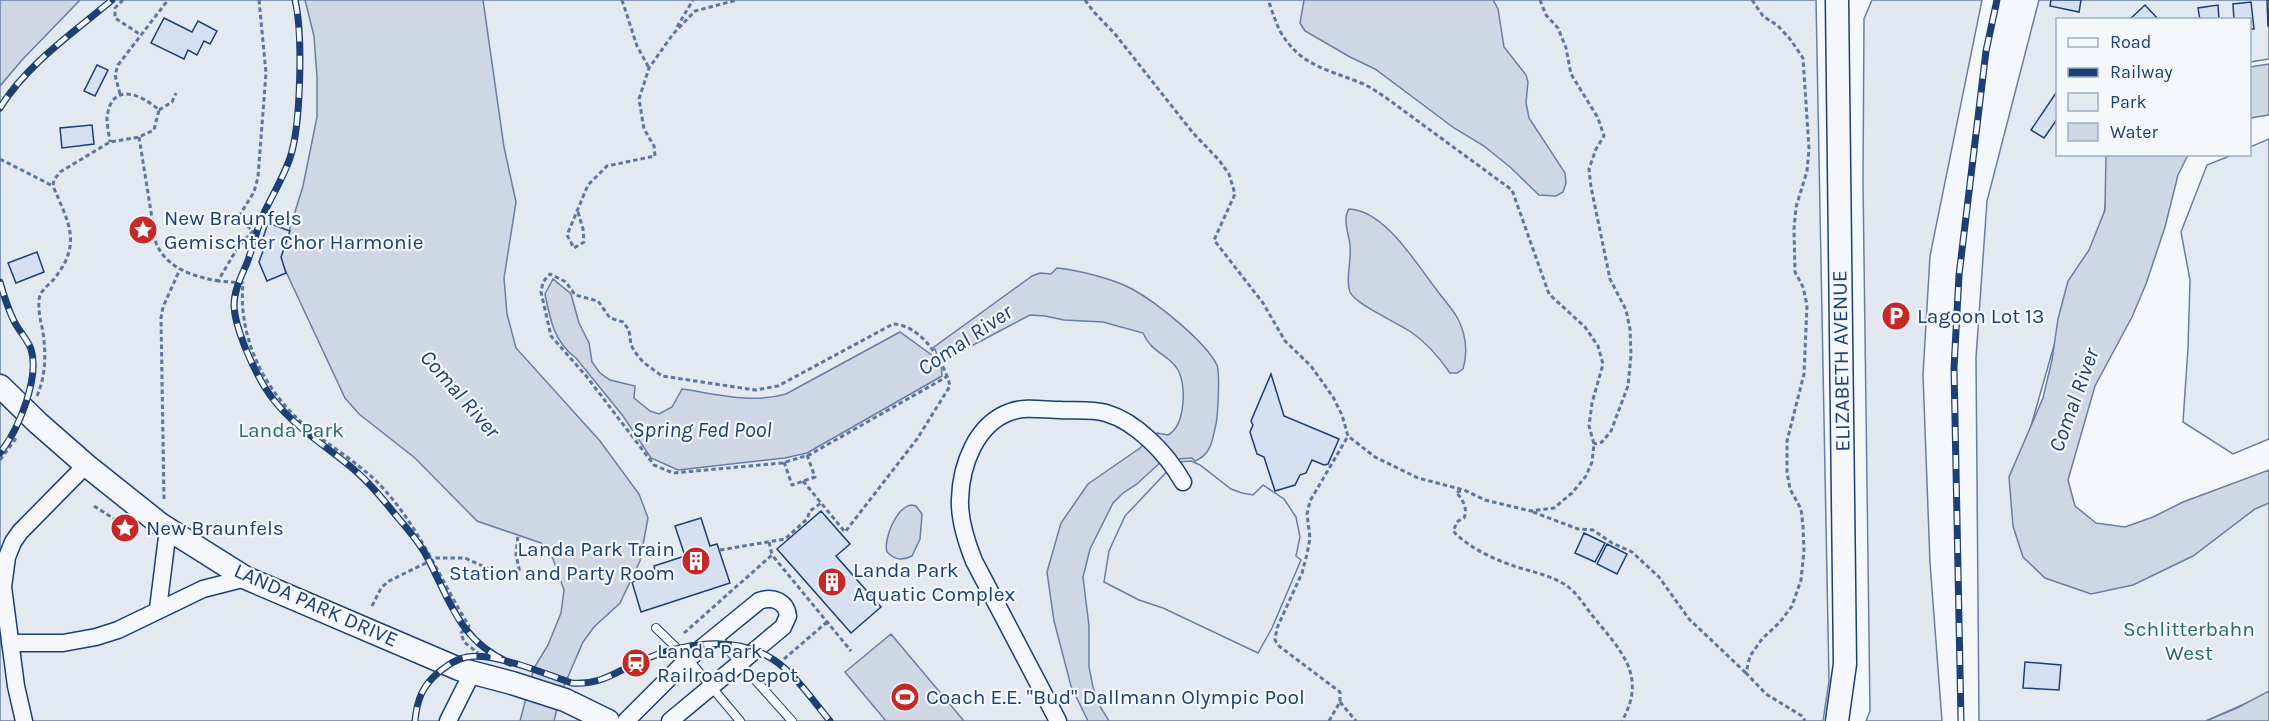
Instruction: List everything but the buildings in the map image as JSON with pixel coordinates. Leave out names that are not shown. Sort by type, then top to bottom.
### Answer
[{"type":"street","name":"ELIZABETH AVENUE","points":[[1837,0],[1845,664],[1837,721]]},
{"type":"street","name":"LANDA PARK DRIVE","points":[[0,386],[86,465],[168,529],[246,578],[476,664],[512,683],[565,700],[608,721]]},
{"type":"street","points":[[1058,721],[966,542],[960,498],[966,464],[972,450],[988,426],[1013,411],[1104,413],[1131,425],[1143,435],[1183,482]]},
{"type":"street","points":[[24,721],[16,686],[3,587],[6,564],[13,542],[20,532],[86,465]]},
{"type":"street","points":[[158,609],[168,529]]},
{"type":"street","points":[[10,643],[63,643],[96,637],[118,630],[203,589],[246,578]]},
{"type":"street","points":[[626,721],[688,659],[759,601],[766,598],[775,599],[783,604],[788,616],[783,627],[673,720]]},
{"type":"street","points":[[448,721],[476,664]]},
{"type":"lane","points":[[656,628],[688,659],[740,721]]},
{"type":"lane","points":[[716,636],[792,721]]},
{"type":"path","points":[[123,0],[115,8],[115,18],[141,35]]},
{"type":"path","points":[[120,94],[115,75],[118,65],[168,0]]},
{"type":"path","points":[[218,280],[238,247],[253,231],[243,222],[241,213],[254,192],[258,177],[266,73],[259,0]]},
{"type":"path","points":[[622,0],[638,46],[649,68]]},
{"type":"path","points":[[578,212],[584,242],[574,248],[567,235],[588,185],[607,166],[655,156],[654,146],[644,129],[639,99],[649,68],[693,0]]},
{"type":"path","points":[[673,34],[695,11],[737,0]]},
{"type":"path","points":[[1085,0],[1229,174],[1235,194],[1214,240],[1227,260],[1258,296],[1285,341],[1311,366],[1333,397],[1342,415],[1348,436],[1375,457],[1418,478],[1464,490],[1485,500],[1531,512],[1578,529],[1593,530],[1612,543],[1632,552],[1659,577],[1689,619],[1766,694],[1802,716],[1805,721]]},
{"type":"path","points":[[1268,0],[1280,30],[1306,61],[1364,84],[1385,97],[1512,190],[1549,294],[1585,327],[1598,346],[1603,364],[1592,403],[1589,426],[1594,444],[1592,462],[1586,476],[1572,493],[1554,508],[1531,512]]},
{"type":"path","points":[[1539,0],[1546,15],[1558,28],[1566,48],[1571,74],[1598,118],[1604,136],[1588,168],[1610,279],[1626,310],[1630,329],[1631,356],[1628,386],[1611,431],[1602,442],[1594,444]]},
{"type":"path","points":[[1746,673],[1750,656],[1761,639],[1780,622],[1792,606],[1801,580],[1804,551],[1803,526],[1801,509],[1790,489],[1788,441],[1804,374],[1807,305],[1803,287],[1796,272],[1794,229],[1796,207],[1807,171],[1809,149],[1803,58],[1790,39],[1778,26],[1763,16],[1752,0]]},
{"type":"path","points":[[110,142],[107,117],[114,99],[120,94],[132,93],[148,100],[159,110]]},
{"type":"path","points":[[159,110],[172,102],[176,93]]},
{"type":"path","points":[[35,400],[45,370],[45,347],[38,313],[39,298],[56,277],[71,246],[71,227],[53,186],[54,180],[60,172],[110,142],[139,137],[153,130],[158,121],[159,110]]},
{"type":"path","points":[[139,137],[156,243],[160,253],[180,269],[195,276],[243,283],[242,318],[257,365],[280,400],[301,422],[356,463],[382,486],[407,518],[469,626],[461,633],[464,642],[477,651],[476,664]]},
{"type":"path","points":[[0,159],[53,186]]},
{"type":"path","points":[[164,499],[161,318],[163,307],[180,269]]},
{"type":"path","points":[[803,481],[845,532],[917,440],[950,386],[947,376],[933,350],[910,328],[893,324],[778,386],[755,390],[662,375],[643,362],[631,345],[627,327],[623,322],[610,318],[598,302],[575,295],[566,282],[554,275],[550,274],[543,282],[541,292],[551,336],[587,377],[654,465],[674,473],[784,462],[807,455],[947,376]]},
{"type":"path","points":[[1329,721],[1340,702],[1340,692],[1279,646],[1275,640],[1277,628],[1302,573],[1307,554],[1310,538],[1307,514],[1310,501],[1348,436]]},
{"type":"path","points":[[0,460],[17,437]]},
{"type":"path","points":[[784,462],[792,485],[815,477],[807,455]]},
{"type":"path","points":[[1464,490],[1456,492],[1464,501],[1466,512],[1464,518],[1458,520],[1453,531],[1459,538],[1504,562],[1540,572],[1566,585],[1621,649],[1629,667],[1632,684],[1630,706],[1622,721]]},
{"type":"path","points":[[720,550],[785,539],[821,503]]},
{"type":"path","points":[[94,506],[135,532]]},
{"type":"path","points":[[372,606],[381,588],[388,581],[444,556],[465,558],[498,573],[520,573],[516,555],[518,535]]},
{"type":"path","points":[[769,542],[772,555]]},
{"type":"path","points":[[784,659],[827,622]]},
{"type":"path","points":[[1340,702],[1356,721]]},
{"type":"green space","name":"Landa Park","points":[[0,0],[1816,0],[1829,681],[1823,721],[0,721]]},
{"type":"green space","name":"Schlitterbahn West","points":[[2039,0],[2269,0],[2269,59],[2251,62],[2251,18],[2056,18],[2056,156],[2111,156],[2104,215],[2055,342],[2029,433],[2020,484],[2038,566],[2269,496],[2269,693],[2206,721],[1979,721],[1976,358],[1987,201]]},
{"type":"green space","points":[[2269,139],[2269,439],[2233,454],[2183,422],[2190,280],[2181,232],[2207,165],[2230,156],[2251,156],[2251,147]]},
{"type":"shaded area","name":"Lagoon Lot 13","points":[[1872,0],[1982,0],[1930,256],[1923,375],[1930,563],[1942,721],[1866,721],[1870,711],[1863,182],[1864,19]]},
{"type":"shaded area","points":[[1191,461],[1200,465],[1231,489],[1242,493],[1253,495],[1263,485],[1284,499],[1296,517],[1300,537],[1296,556],[1301,560],[1272,628],[1258,653],[1104,582],[1109,551],[1125,516],[1176,462]]},
{"type":"water","points":[[0,0],[80,0],[0,86]]},
{"type":"water","name":"Comal River","points":[[305,0],[483,0],[504,147],[516,202],[504,278],[507,314],[516,348],[600,441],[639,494],[648,518],[640,561],[620,603],[594,627],[583,642],[561,693],[554,721],[520,721],[534,668],[548,645],[561,613],[564,590],[553,559],[541,543],[477,521],[415,458],[359,414],[345,398],[281,261],[303,186],[317,117],[314,36]]},
{"type":"water","points":[[1304,0],[1493,0],[1498,9],[1504,47],[1526,75],[1528,82],[1526,103],[1529,118],[1565,173],[1566,183],[1563,192],[1556,196],[1539,195],[1484,146],[1454,128],[1375,69],[1305,31],[1300,23]]},
{"type":"water","points":[[2269,64],[2269,115],[2251,118],[2251,67]]},
{"type":"water","name":"Comal River","points":[[2106,156],[2188,156],[2178,175],[2165,227],[2146,284],[2132,317],[2095,386],[2068,480],[2075,506],[2096,523],[2125,527],[2153,517],[2183,502],[2269,470],[2269,503],[2255,509],[2193,556],[2133,585],[2091,594],[2045,578],[2023,557],[2013,526],[2009,477],[2043,398],[2058,319],[2068,281],[2089,250],[2105,210]]},
{"type":"water","points":[[1349,209],[1375,218],[1387,228],[1453,311],[1461,325],[1464,337],[1466,350],[1463,369],[1457,373],[1450,373],[1442,361],[1417,336],[1368,308],[1350,292],[1348,281],[1350,251],[1346,222]]},
{"type":"water","points":[[1057,268],[1106,278],[1142,295],[1191,334],[1211,355],[1218,369],[1217,419],[1212,441],[1205,455],[1195,461],[1192,458],[1163,460],[1113,503],[1090,549],[1083,577],[1089,626],[1089,667],[1093,687],[1109,721],[1088,721],[1071,686],[1054,621],[1047,572],[1061,523],[1088,484],[1140,448],[1157,433],[1168,435],[1178,423],[1183,405],[1181,377],[1175,365],[1155,350],[1143,333],[1103,322],[1030,315],[941,362],[942,376],[807,453],[785,458],[678,470],[651,458],[623,416],[563,345],[551,321],[545,294],[553,279],[571,294],[579,323],[589,343],[592,362],[600,373],[610,380],[635,386],[634,398],[650,411],[659,414],[672,407],[682,389],[747,398],[786,394],[900,332],[940,361],[934,347],[1032,276],[1040,273],[1051,274]]},
{"type":"water","points":[[912,505],[916,506],[922,514],[920,539],[912,556],[905,559],[893,557],[887,552],[886,546],[889,532],[901,511]]},
{"type":"water","name":"Coach E.E. \"Bud\" Dallmann Olympic Pool","points":[[891,634],[964,721],[886,721],[845,672]]},
{"type":"water","points":[[2269,691],[2269,721],[2206,721],[2237,708]]},
{"type":"railway","points":[[0,108],[23,77],[37,63],[112,0]]},
{"type":"railway","points":[[295,0],[298,15],[300,79],[294,143],[290,158],[261,221],[237,289],[234,306],[241,336],[254,368],[281,409],[375,490],[422,549],[467,631],[493,654],[510,663]]},
{"type":"railway","points":[[1961,721],[1954,368],[1959,275],[1986,51],[1997,0]]},
{"type":"railway","points":[[0,282],[16,325],[31,349],[33,361],[26,404],[14,432],[0,453]]},
{"type":"railway","points":[[415,721],[417,706],[424,688],[433,677],[463,658],[478,656],[491,658],[520,665],[572,683],[583,683],[600,680],[673,650],[708,644],[742,647],[774,660],[797,681],[830,721]]},
{"type":"place","name":"New Braunfels Gemischter Chor Harmonie","points":[[143,230]]},
{"type":"place","name":"Lagoon Lot 13","points":[[1896,316]]},
{"type":"place","name":"New Braunfels","points":[[125,528]]},
{"type":"place","name":"Landa Park Train Station and Party Room","points":[[696,561]]},
{"type":"place","name":"Landa Park Aquatic Complex","points":[[832,582]]},
{"type":"place","name":"Landa Park Railroad Depot","points":[[636,663]]},
{"type":"place","name":"Coach E.E. \"Bud\" Dallmann Olympic Pool","points":[[905,697]]},
{"type":"water label","name":"Spring Fed Pool","points":[[702,430]]}]
